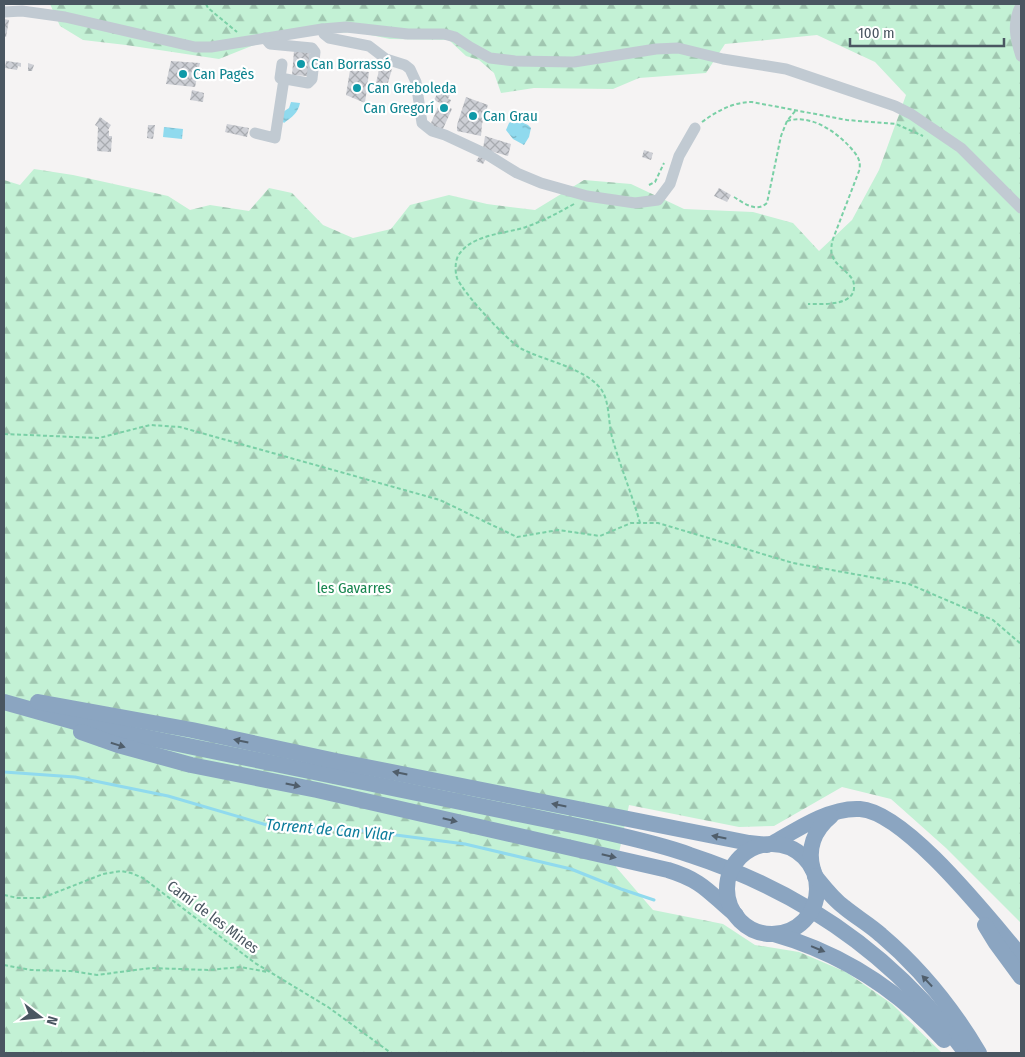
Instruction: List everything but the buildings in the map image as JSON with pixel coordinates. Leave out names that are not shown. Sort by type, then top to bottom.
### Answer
[{"type":"highway","points":[[4,694],[36,702],[192,730],[355,765],[749,843],[782,845],[795,850],[806,860],[830,895],[881,934],[933,986],[958,1019],[980,1053]]},
{"type":"highway","points":[[4,702],[41,713],[131,734],[587,828],[654,844],[719,865],[798,901],[864,946],[894,970],[936,1014],[966,1053]]},
{"type":"highway","points":[[41,713],[85,734],[172,760],[317,790],[668,870],[699,882],[713,893],[744,924],[754,930],[801,942],[830,954],[863,973],[915,1011],[956,1053]]},
{"type":"highway","points":[[736,916],[728,894],[728,882],[731,871],[737,861],[746,853],[769,845],[812,821],[835,813],[862,809],[880,814],[888,819],[921,846],[964,889],[1021,956]]},
{"type":"highway","points":[[772,934],[794,928],[806,919],[810,913],[817,891],[810,854],[814,838],[823,823],[835,813]]},
{"type":"highway","points":[[964,889],[996,943],[1021,977]]},
{"type":"highway","points":[[988,917],[1021,945]]},
{"type":"street","points":[[1021,5],[1015,22],[1016,38],[1021,56]]},
{"type":"street","points":[[4,12],[22,11],[65,17],[195,47],[211,47],[322,29],[346,27],[402,34],[444,34],[455,37],[490,58],[515,61],[574,62],[671,48],[786,69],[874,98],[906,111],[961,148],[1021,208]]},
{"type":"street","points":[[322,29],[329,38],[370,46],[386,59],[405,65],[410,69],[416,82],[422,123],[432,131],[488,155],[529,179],[587,196],[635,203],[658,200],[670,184],[679,156],[695,128]]},
{"type":"street","points":[[265,38],[270,44],[312,48],[315,52],[312,80],[308,83],[280,78],[282,64]]},
{"type":"street","points":[[254,133],[275,138],[284,79]]},
{"type":"path","points":[[206,4],[208,8],[248,41]]},
{"type":"path","points":[[695,128],[709,116],[724,108],[740,103],[766,104],[847,120],[896,124],[929,140]]},
{"type":"path","points":[[734,197],[755,208],[762,207],[767,203],[776,155],[787,122],[796,110]]},
{"type":"path","points":[[787,122],[804,120],[834,131],[857,155],[860,164],[860,171],[833,239],[831,250],[839,267],[853,280],[853,291],[849,297],[841,302],[808,304]]},
{"type":"path","points":[[587,196],[543,220],[525,227],[478,239],[468,245],[458,256],[455,268],[457,278],[464,289],[510,342],[582,374],[593,381],[601,390],[605,398],[617,453],[640,523]]},
{"type":"path","points":[[4,434],[99,438],[150,425],[180,427],[440,500],[517,537],[558,530],[600,536],[631,523],[658,524],[793,563],[909,584],[993,620],[1021,644]]},
{"type":"path","name":"Camí de les Mines","points":[[4,894],[18,898],[42,898],[103,874],[121,871],[131,873],[143,878],[255,963],[328,1007],[391,1053]]},
{"type":"path","points":[[4,965],[31,970],[71,971],[97,975],[151,968],[208,970],[241,967],[270,972]]},
{"type":"green space","name":"les Gavarres","points":[[50,4],[1021,4],[1021,923],[946,848],[891,799],[842,787],[774,826],[739,827],[629,805],[616,867],[653,910],[723,924],[755,945],[799,952],[846,972],[892,1004],[942,1053],[4,1053],[4,180],[20,185],[34,169],[73,175],[168,196],[190,210],[210,205],[249,211],[269,188],[292,193],[323,225],[353,238],[391,229],[410,205],[449,195],[487,204],[535,210],[584,180],[631,184],[684,209],[753,212],[793,223],[819,251],[852,220],[879,170],[906,95],[875,62],[817,35],[725,44],[706,73],[639,78],[613,89],[534,88],[501,93],[494,73],[479,60],[466,56],[449,40],[390,39],[356,32],[311,34],[254,45],[219,59],[83,40],[60,26]]},
{"type":"water","points":[[291,102],[300,103],[298,110],[284,123],[282,121],[283,112],[289,108]]},
{"type":"water","points":[[515,119],[531,128],[529,137],[524,145],[513,139],[506,130],[509,123]]},
{"type":"water","points":[[164,127],[183,129],[182,139],[163,137]]},
{"type":"waterway","name":"Torrent de Can Vilar","points":[[4,772],[75,777],[168,796],[267,825],[365,831],[465,844],[571,869],[654,900]]},
{"type":"place","name":"Can Borrassó","points":[[301,64]]},
{"type":"place","name":"Can Pagès","points":[[183,74]]},
{"type":"place","name":"Can Greboleda","points":[[357,88]]},
{"type":"place","name":"Can Gregorí","points":[[444,108]]},
{"type":"place","name":"Can Grau","points":[[473,116]]}]
